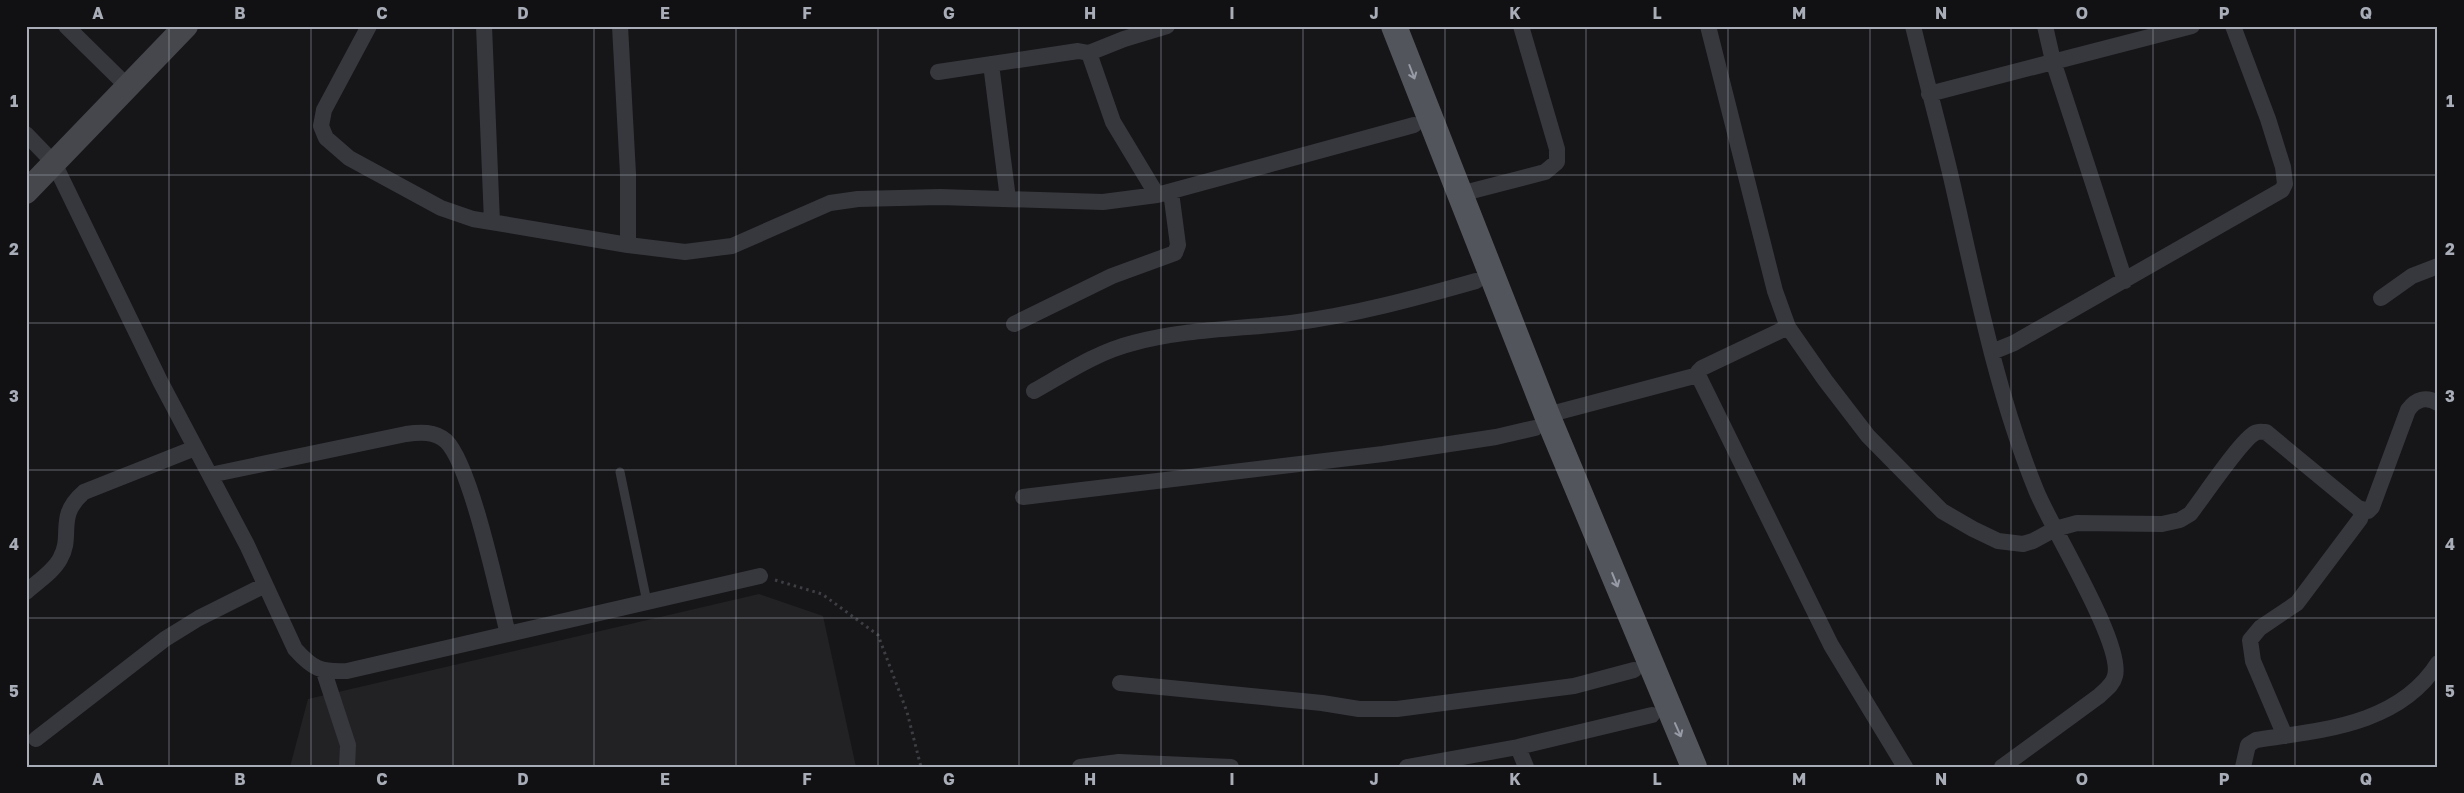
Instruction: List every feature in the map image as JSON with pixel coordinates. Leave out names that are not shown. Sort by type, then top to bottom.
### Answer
[{"type":"main road","points":[[1376,26],[1476,281],[1541,421],[1694,767]]},
{"type":"main road","points":[[1394,26],[1460,194],[1541,421],[1634,670],[1676,767]]},
{"type":"street","points":[[66,26],[126,86]]},
{"type":"street","points":[[26,192],[126,86],[186,26]]},
{"type":"street","points":[[369,26],[324,110],[321,126],[326,138],[349,158],[441,208],[473,219],[628,245],[684,252],[716,250],[732,246],[830,204],[858,199],[940,197],[1103,202],[1164,194],[1414,124]]},
{"type":"street","points":[[484,26],[492,222]]},
{"type":"street","points":[[620,26],[628,174],[628,245]]},
{"type":"street","points":[[938,72],[1078,51],[1089,53],[1124,38],[1166,26]]},
{"type":"street","points":[[1460,194],[1545,172],[1558,162],[1557,149],[1521,26]]},
{"type":"street","points":[[1708,26],[1775,291],[1788,327],[1825,380],[1868,436],[1942,511],[1973,530],[2009,544],[2033,541],[2054,529],[2091,522],[2162,524],[2186,518],[2241,447],[2253,434],[2258,432],[2266,432],[2363,510],[2368,511],[2372,507],[2408,410],[2413,403],[2425,398],[2438,403]]},
{"type":"street","points":[[1913,26],[1992,352],[2027,467],[2054,529],[2070,556],[2112,648],[2116,675],[2112,683],[2098,696],[2002,767]]},
{"type":"street","points":[[2045,26],[2053,61],[2124,281]]},
{"type":"street","points":[[1930,94],[2192,26]]},
{"type":"street","points":[[1992,352],[2014,342],[2124,281],[2282,190],[2285,184],[2285,175],[2275,141],[2233,26]]},
{"type":"street","points":[[1014,324],[1112,276],[1176,253],[1178,244],[1164,194],[1113,122],[1089,53]]},
{"type":"street","points":[[991,64],[1008,199]]},
{"type":"street","points":[[26,134],[54,163],[160,381],[247,545],[295,649],[306,661],[324,672],[347,671],[760,576]]},
{"type":"street","points":[[2381,298],[2412,276],[2438,266]]},
{"type":"street","points":[[1034,391],[1102,354],[1132,343],[1162,336],[1293,323],[1364,310],[1476,281]]},
{"type":"street","points":[[1023,497],[1383,454],[1496,437],[1541,421],[1698,375],[1702,368],[1788,327]]},
{"type":"street","points":[[1698,375],[1831,645],[1905,767]]},
{"type":"street","points":[[210,475],[406,434],[426,432],[446,441],[457,457],[469,487],[508,634]]},
{"type":"street","points":[[26,592],[59,561],[64,551],[66,523],[72,502],[84,492],[195,448]]},
{"type":"street","points":[[2285,736],[2253,661],[2250,640],[2260,628],[2297,603],[2360,519],[2363,510]]},
{"type":"street","points":[[36,739],[165,639],[199,618],[265,585]]},
{"type":"street","points":[[2243,767],[2248,746],[2256,740],[2339,727],[2386,710],[2405,700],[2424,683],[2438,662]]},
{"type":"street","points":[[1120,683],[1322,702],[1359,709],[1397,710],[1574,686],[1634,670]]},
{"type":"street","points":[[324,672],[348,745],[347,767]]},
{"type":"street","points":[[1407,767],[1518,747],[1652,715]]},
{"type":"street","points":[[1518,747],[1526,767]]},
{"type":"street","points":[[1080,767],[1119,762],[1231,767]]},
{"type":"lane","points":[[620,472],[647,602]]},
{"type":"path","points":[[760,576],[822,594],[878,635],[907,712],[921,767]]},
{"type":"shaded area","points":[[759,594],[823,616],[856,767],[290,767],[308,699]]}]
